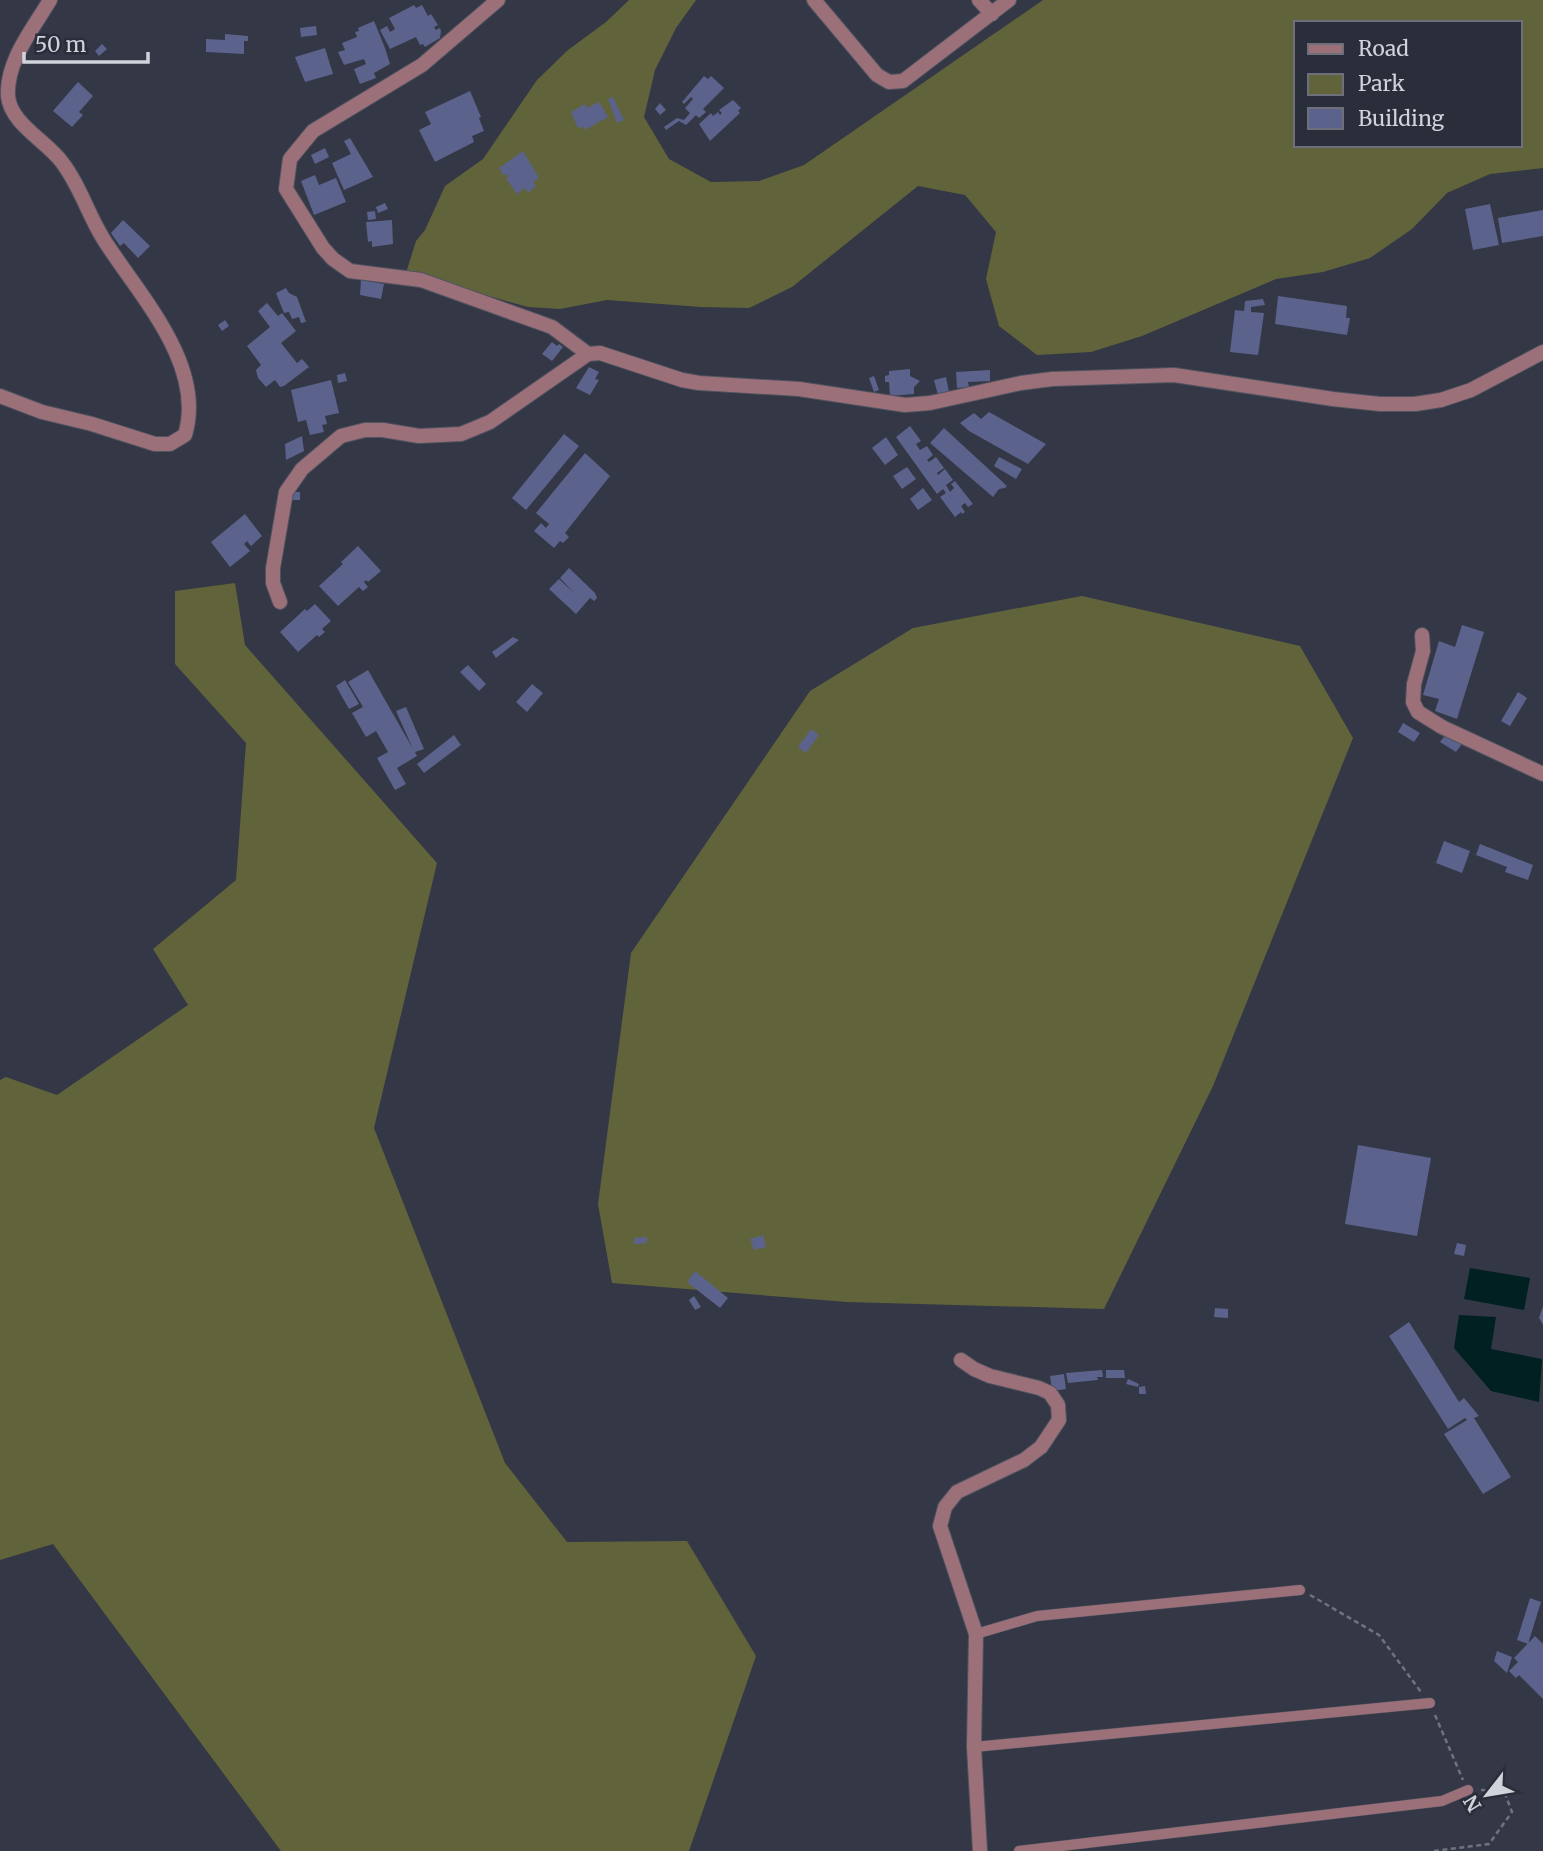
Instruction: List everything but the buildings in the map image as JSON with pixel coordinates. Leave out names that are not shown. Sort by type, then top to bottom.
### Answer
[{"type":"street","points":[[0,396],[42,412],[155,444],[170,444],[185,435],[190,419],[187,383],[161,321],[102,238],[70,172],[59,157],[17,117],[8,99],[11,67],[50,0]]},
{"type":"street","points":[[498,0],[422,65],[313,131],[290,159],[286,188],[323,248],[350,271],[421,279],[552,327],[588,354]]},
{"type":"street","points":[[814,0],[877,75],[889,82],[903,81],[1009,0]]},
{"type":"street","points":[[979,0],[992,15]]},
{"type":"street","points":[[280,602],[272,583],[286,492],[302,469],[341,436],[365,430],[419,436],[461,434],[490,422],[588,354],[600,353],[699,383],[799,389],[905,405],[930,403],[1031,381],[1174,375],[1333,399],[1415,404],[1441,400],[1471,390],[1543,352]]},
{"type":"street","points":[[1422,635],[1423,650],[1414,684],[1413,702],[1418,712],[1442,727],[1543,774]]},
{"type":"street","points":[[961,1360],[990,1376],[1050,1393],[1058,1405],[1059,1420],[1041,1447],[1024,1460],[957,1492],[945,1507],[940,1525],[976,1634],[974,1748],[980,1851]]},
{"type":"lane","points":[[976,1634],[1037,1616],[1300,1590]]},
{"type":"lane","points":[[974,1748],[1430,1703]]},
{"type":"lane","points":[[1019,1851],[1442,1801],[1468,1790]]},
{"type":"path","points":[[1300,1590],[1380,1635],[1430,1703],[1468,1790],[1504,1791],[1512,1812],[1489,1844],[1434,1851]]},
{"type":"green space","points":[[629,0],[696,0],[676,28],[655,70],[644,117],[669,159],[711,182],[759,181],[804,165],[1043,0],[1543,0],[1543,168],[1490,174],[1447,193],[1412,229],[1370,258],[1323,272],[1276,279],[1142,336],[1091,352],[1037,355],[999,326],[986,279],[996,232],[965,195],[918,186],[792,287],[749,308],[607,300],[560,309],[528,307],[406,273],[416,241],[425,230],[445,186],[483,159],[537,80],[568,50],[606,22]]},
{"type":"green space","points":[[235,583],[245,645],[437,863],[374,1128],[505,1463],[567,1542],[687,1541],[756,1656],[689,1851],[281,1851],[53,1544],[0,1560],[0,1080],[6,1077],[57,1095],[188,1005],[153,949],[236,880],[246,743],[175,664],[175,591]]},
{"type":"green space","points":[[1082,596],[1300,646],[1353,738],[1213,1086],[1104,1309],[847,1302],[612,1283],[598,1204],[631,953],[810,691],[913,628]]},
{"type":"shaded area","points":[[1470,1268],[1530,1278],[1524,1310],[1464,1299]]},
{"type":"shaded area","points":[[1459,1315],[1496,1317],[1491,1349],[1542,1359],[1539,1402],[1491,1391],[1454,1348]]}]
